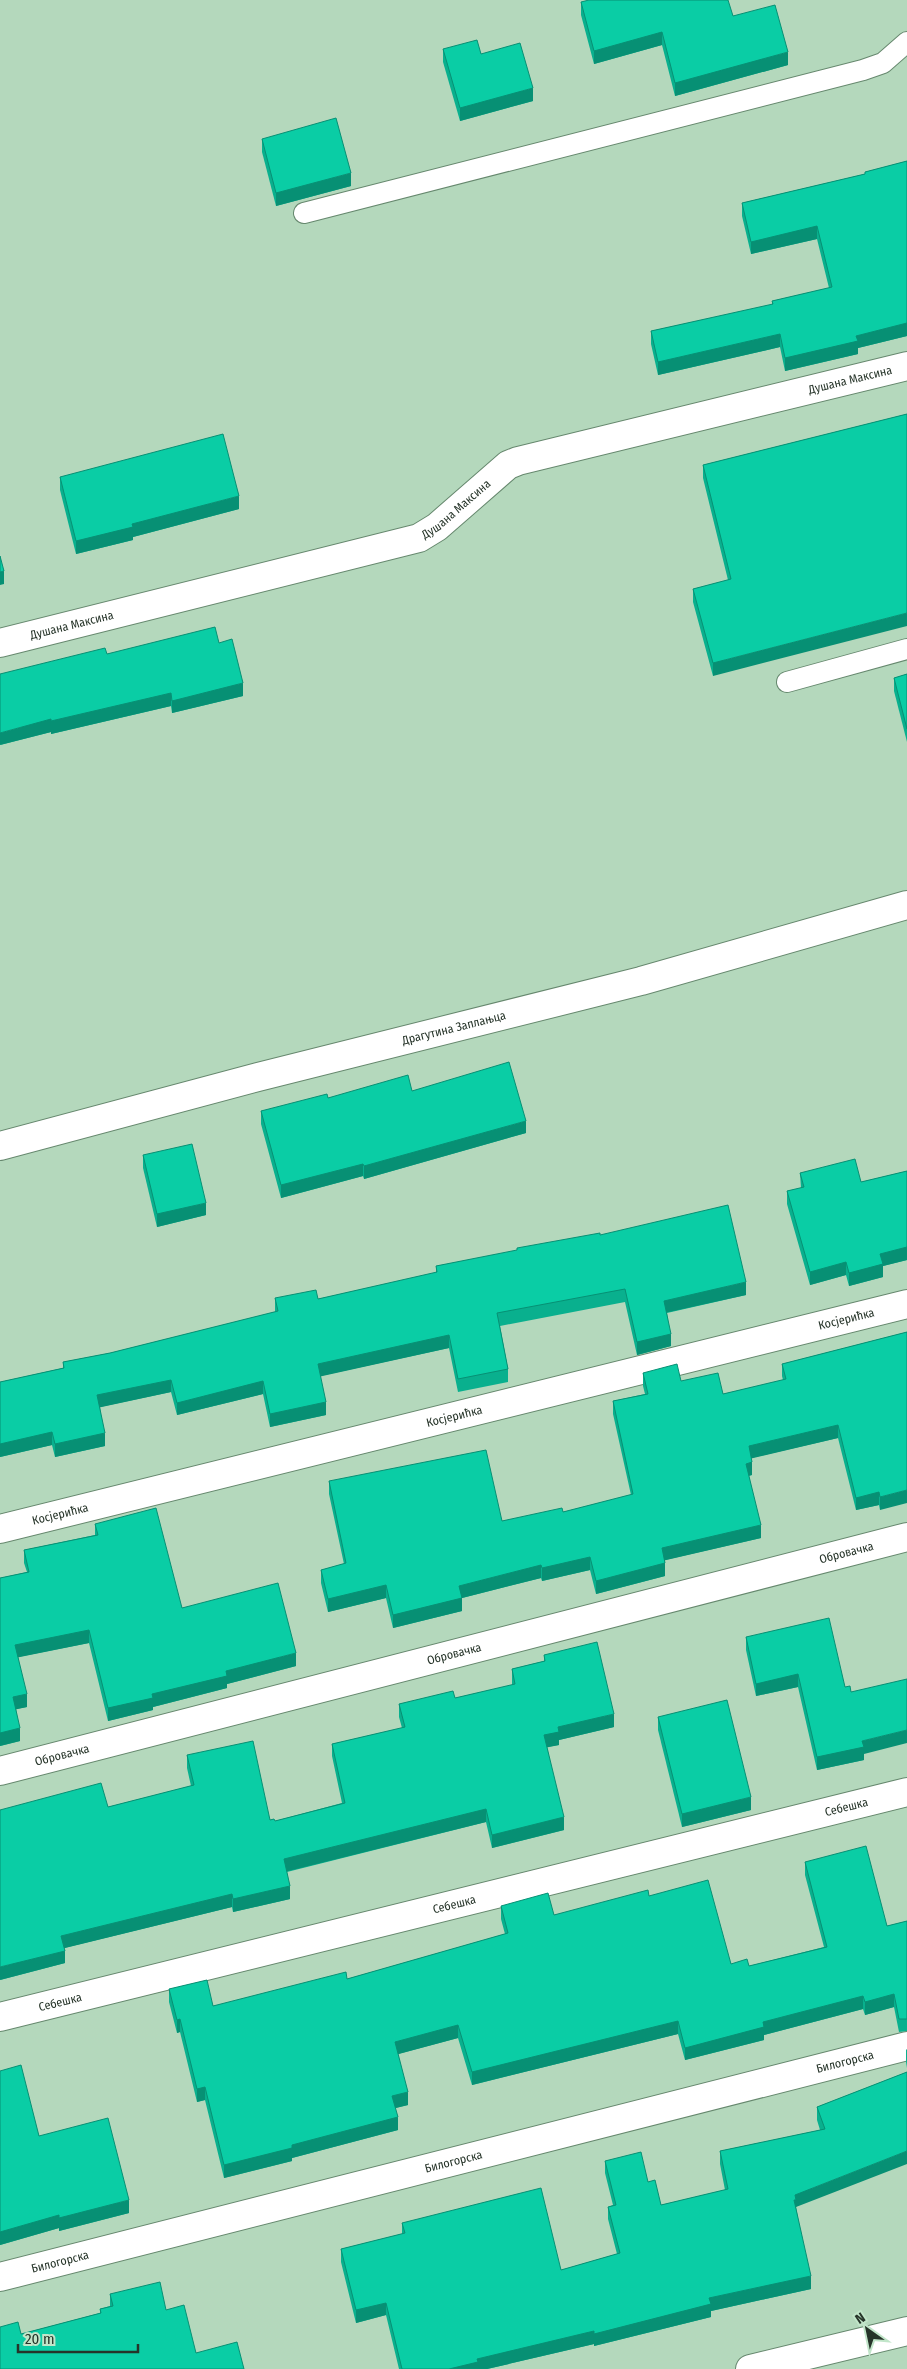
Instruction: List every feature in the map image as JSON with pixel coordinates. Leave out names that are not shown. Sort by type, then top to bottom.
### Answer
[{"type":"street","name":"Душана Максина","points":[[0,643],[419,538],[437,527],[508,465],[518,461],[907,366]]},
{"type":"street","name":"Драгутина Заплањца","points":[[0,1146],[258,1076],[641,981],[907,905]]},
{"type":"street","name":"Косјерићка","points":[[0,1529],[907,1304]]},
{"type":"street","name":"Обровачка","points":[[0,1771],[907,1537]]},
{"type":"street","name":"Себешка","points":[[0,2017],[907,1792]]},
{"type":"street","name":"Билогорска","points":[[0,2277],[907,2046]]},
{"type":"street","points":[[750,2369],[907,2331]]},
{"type":"lane","points":[[304,213],[863,70],[882,63],[907,42]]},
{"type":"lane","points":[[788,682],[907,648]]},
{"type":"building","points":[[589,0],[728,0],[733,16],[775,5],[788,52],[675,83],[662,32],[594,51],[581,2]]},
{"type":"building","points":[[477,40],[481,54],[520,43],[533,88],[460,108],[443,49]]},
{"type":"building","points":[[336,118],[351,173],[276,193],[262,139]]},
{"type":"building","points":[[907,161],[907,323],[856,336],[858,341],[785,358],[780,334],[658,362],[651,331],[773,304],[772,301],[832,287],[817,226],[751,242],[742,203],[865,174],[865,172]]},
{"type":"building","points":[[907,414],[907,613],[713,663],[693,589],[731,579],[703,465]]},
{"type":"building","points":[[223,434],[239,496],[132,524],[133,527],[76,541],[60,477]]},
{"type":"building","points":[[0,556],[4,571],[0,572]]},
{"type":"building","points":[[215,627],[219,643],[232,639],[243,683],[172,701],[171,693],[51,721],[51,719],[0,733],[0,674],[105,648],[107,654]]},
{"type":"building","points":[[907,674],[907,729],[894,678]]},
{"type":"building","points":[[509,1062],[526,1121],[364,1166],[363,1164],[281,1185],[261,1111],[327,1094],[328,1098],[408,1075],[412,1091]]},
{"type":"building","points":[[192,1144],[206,1203],[157,1214],[143,1155]]},
{"type":"building","points":[[855,1159],[861,1182],[907,1171],[907,1247],[880,1254],[883,1264],[849,1273],[846,1262],[810,1272],[787,1191],[804,1187],[800,1173]]},
{"type":"building","points":[[728,1205],[746,1282],[664,1301],[671,1334],[637,1342],[625,1289],[497,1313],[508,1369],[458,1379],[449,1335],[318,1364],[326,1402],[270,1414],[263,1381],[177,1403],[171,1380],[97,1395],[105,1433],[55,1444],[52,1432],[0,1444],[0,1382],[64,1368],[63,1362],[110,1353],[278,1311],[275,1298],[316,1290],[318,1299],[437,1272],[436,1266],[517,1250],[517,1248],[600,1233],[600,1235]]},
{"type":"building","points":[[907,1332],[907,1490],[880,1497],[879,1492],[856,1498],[838,1425],[749,1446],[752,1462],[746,1464],[761,1525],[662,1548],[665,1563],[596,1581],[590,1557],[542,1568],[541,1565],[459,1586],[462,1598],[393,1615],[386,1585],[328,1599],[321,1570],[346,1563],[329,1481],[486,1450],[502,1521],[562,1508],[563,1512],[633,1494],[613,1401],[648,1394],[643,1373],[677,1364],[681,1381],[718,1373],[723,1394],[786,1379],[782,1364]]},
{"type":"building","points":[[156,1508],[182,1608],[278,1583],[296,1653],[226,1671],[227,1676],[152,1694],[153,1698],[108,1708],[89,1630],[15,1645],[27,1694],[13,1697],[20,1728],[0,1733],[0,1578],[29,1572],[24,1550],[98,1535],[95,1524]]},
{"type":"building","points":[[829,1618],[845,1687],[850,1686],[851,1692],[907,1679],[907,1730],[862,1741],[864,1747],[817,1757],[798,1674],[756,1684],[746,1637]]},
{"type":"building","points":[[597,1642],[614,1714],[558,1727],[559,1732],[544,1735],[564,1817],[492,1835],[486,1809],[284,1859],[290,1886],[233,1899],[232,1894],[61,1936],[65,1951],[0,1967],[0,1810],[101,1783],[108,1807],[194,1785],[187,1755],[253,1741],[270,1820],[274,1819],[275,1821],[345,1803],[332,1744],[405,1727],[399,1704],[453,1691],[455,1698],[515,1684],[512,1669],[545,1661],[544,1655]]},
{"type":"building","points":[[727,1700],[751,1797],[682,1814],[658,1717]]},
{"type":"building","points":[[866,1846],[887,1926],[907,1921],[907,2019],[899,2019],[894,1994],[865,2002],[863,1996],[763,2022],[764,2027],[685,2048],[678,2021],[472,2072],[458,2025],[395,2042],[408,2092],[392,2096],[398,2117],[292,2145],[292,2148],[224,2165],[205,2087],[197,2089],[180,2019],[177,2020],[169,1989],[207,1980],[213,2006],[346,1972],[347,1979],[508,1933],[501,1906],[548,1893],[554,1915],[648,1890],[649,1896],[708,1880],[731,1964],[747,1959],[749,1966],[827,1947],[805,1862]]},
{"type":"building","points":[[21,2065],[39,2136],[108,2118],[129,2200],[59,2218],[59,2215],[0,2232],[0,2071]]},
{"type":"building","points":[[907,2072],[907,2151],[795,2195],[796,2200],[794,2200],[811,2276],[709,2298],[711,2304],[594,2334],[594,2331],[477,2359],[478,2362],[449,2369],[402,2369],[386,2303],[356,2310],[341,2249],[405,2233],[402,2223],[541,2188],[561,2270],[620,2253],[608,2207],[616,2205],[605,2161],[641,2152],[648,2182],[655,2180],[661,2205],[728,2189],[720,2151],[825,2129],[817,2107]]},
{"type":"building","points":[[160,2282],[166,2310],[184,2305],[196,2353],[237,2342],[244,2369],[0,2369],[0,2327],[18,2322],[21,2334],[101,2313],[100,2309],[113,2306],[110,2294]]}]
